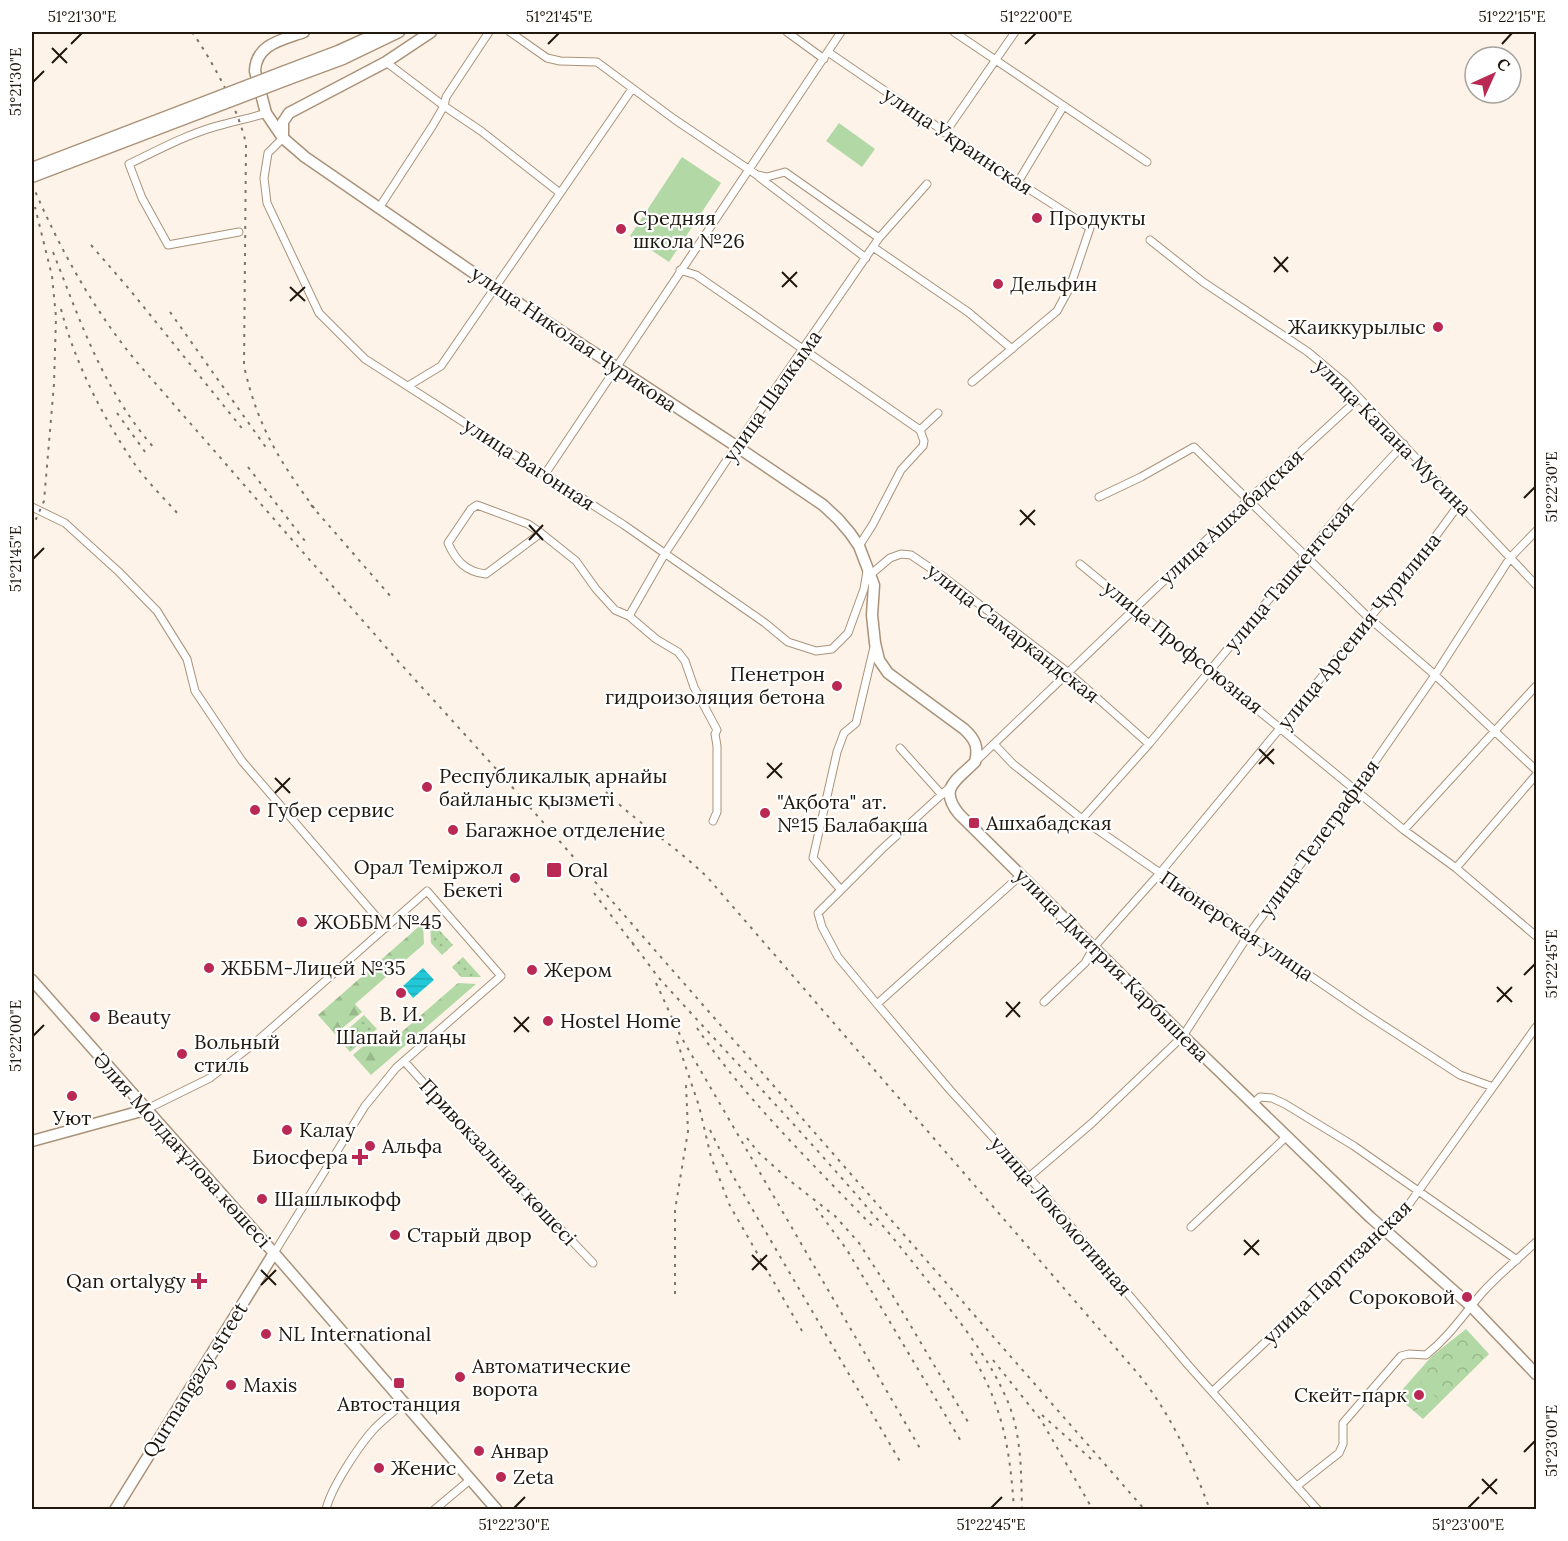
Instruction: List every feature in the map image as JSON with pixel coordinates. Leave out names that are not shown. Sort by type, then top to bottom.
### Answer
[{"type":"street","name":"улица Николая Чурикова","points":[[304,32],[272,43],[263,49],[258,57],[255,71],[266,113],[283,138],[305,157],[494,287],[823,505],[850,532],[859,546],[869,571],[874,585],[872,615],[879,660],[888,673],[973,737],[977,745],[975,762]]},
{"type":"street","points":[[32,177],[287,75],[380,32]]},
{"type":"street","points":[[32,168],[287,75],[343,59],[399,32]]},
{"type":"street","points":[[239,232],[168,245],[142,198],[129,164],[174,142],[226,123],[240,122],[266,113],[289,112],[386,62],[431,32]]},
{"type":"street","points":[[379,208],[444,106],[446,97],[489,32]]},
{"type":"street","points":[[510,32],[548,58],[560,61],[597,62],[632,89],[758,176],[866,258]]},
{"type":"street","name":"улица Украинская","points":[[787,32],[1090,228],[1070,287],[1057,311],[1012,349]]},
{"type":"street","points":[[545,474],[841,32]]},
{"type":"street","points":[[954,32],[1147,162]]},
{"type":"street","points":[[945,133],[1015,32]]},
{"type":"street","points":[[386,62],[481,131],[560,193]]},
{"type":"street","points":[[408,386],[441,366],[632,89]]},
{"type":"street","points":[[1018,182],[1063,107]]},
{"type":"street","points":[[283,138],[283,122],[289,112]]},
{"type":"street","name":"улица Вагонная","points":[[283,138],[268,153],[264,178],[267,203],[319,313],[365,359],[545,474],[765,623],[788,642],[816,651],[832,649],[848,633],[869,571]]},
{"type":"street","points":[[758,176],[767,177],[785,172],[879,238]]},
{"type":"street","name":"улица Шалкыма","points":[[629,616],[664,555],[736,446],[879,238],[927,184]]},
{"type":"street","name":"улица Капана Мусина","points":[[1149,240],[1203,282],[1308,352],[1345,383],[1536,585]]},
{"type":"street","points":[[873,247],[968,312],[1012,349],[972,382]]},
{"type":"street","points":[[680,270],[696,275],[920,430],[924,441],[923,446],[902,470],[859,546]]},
{"type":"street","name":"улица Ашхабадская","points":[[975,762],[1249,499],[1358,399]]},
{"type":"street","points":[[920,430],[938,413]]},
{"type":"street","name":"улица Ташкентская","points":[[1082,819],[1149,744],[1348,504],[1404,444]]},
{"type":"street","points":[[1099,497],[1141,477],[1194,447],[1369,618],[1435,675],[1536,770]]},
{"type":"street","name":"улица Арсения Чурилина","points":[[1044,1002],[1085,963],[1094,947],[1160,873],[1281,728],[1430,544],[1460,503]]},
{"type":"street","points":[[541,533],[486,574],[474,573],[464,567],[448,543],[471,509],[477,505],[528,524],[541,533],[576,561],[615,610],[629,616],[656,639],[678,652],[685,661],[694,687],[717,730],[715,734],[717,812],[713,821]]},
{"type":"street","points":[[32,507],[65,523],[120,572],[157,611],[188,659],[195,691],[242,761],[386,928],[256,1042],[210,1078],[145,1110],[32,1141]]},
{"type":"street","name":"улица Телеграфная","points":[[1029,1177],[1092,1123],[1183,1036],[1249,934],[1356,789],[1435,675],[1510,558],[1536,531]]},
{"type":"street","name":"улица Самаркандская","points":[[869,571],[890,558],[901,554],[911,555],[945,578],[1069,673],[1149,744]]},
{"type":"street","name":"улица Профсоюзная","points":[[1080,564],[1404,830],[1456,868],[1536,936]]},
{"type":"street","points":[[875,643],[856,723],[844,733],[837,752],[813,858],[841,890],[975,762]]},
{"type":"street","points":[[1404,830],[1536,686]]},
{"type":"street","name":"Пионерская улица","points":[[995,745],[1013,764],[1082,819],[1160,873],[1366,1014],[1460,1075],[1493,1087]]},
{"type":"street","points":[[900,748],[942,795]]},
{"type":"street","points":[[1456,868],[1536,775]]},
{"type":"street","name":"улица Дмитрия Карбышева","points":[[951,786],[948,796],[951,804],[1021,875],[1287,1137],[1385,1230],[1472,1307],[1536,1374]]},
{"type":"street","points":[[877,1004],[1021,875]]},
{"type":"street","name":"улица Локомотивная","points":[[841,890],[818,913],[822,927],[838,957],[1189,1366],[1318,1509]]},
{"type":"street","name":"Qurmangazy street","points":[[115,1509],[365,1106],[404,1060],[501,976],[427,891],[386,928]]},
{"type":"street","name":"Әлия Молдағұлова көшесі","points":[[32,980],[497,1509]]},
{"type":"street","name":"улица Партизанская","points":[[1213,1391],[1385,1230],[1417,1190],[1536,1027]]},
{"type":"street","name":"Привокзальная көшесі","points":[[404,1060],[466,1130],[593,1263]]},
{"type":"street","points":[[1253,1104],[1260,1097],[1272,1098],[1285,1104],[1354,1146],[1516,1260]]},
{"type":"street","points":[[1191,1227],[1287,1137]]},
{"type":"street","points":[[1297,1486],[1339,1453],[1343,1444],[1343,1423],[1401,1356],[1426,1355],[1461,1321],[1482,1293],[1536,1242]]},
{"type":"street","points":[[326,1509],[328,1498],[363,1443],[375,1428],[404,1403]]},
{"type":"street","points":[[434,1509],[471,1479]]},
{"type":"green space","points":[[839,123],[875,149],[862,167],[826,141]]},
{"type":"green space","points":[[682,157],[721,183],[669,262],[630,236]]},
{"type":"green space","points":[[430,920],[453,945],[442,955],[431,943]]},
{"type":"green space","points":[[423,923],[424,944],[355,1004],[362,1012],[335,1034],[318,1015]]},
{"type":"green space","points":[[463,957],[481,977],[461,977],[452,967]]},
{"type":"green space","points":[[458,983],[476,984],[371,1075],[353,1055],[379,1032],[389,1043]]},
{"type":"green space","points":[[364,1015],[377,1029],[350,1052],[338,1038]]},
{"type":"green space","points":[[1466,1329],[1489,1354],[1423,1419],[1402,1401],[1402,1390],[1432,1356]]},
{"type":"green space","name":"Скейт-парк","points":[[1416,1378],[1438,1399],[1423,1413],[1406,1399],[1405,1391]]},
{"type":"water","points":[[423,968],[434,980],[413,998],[403,986]]},
{"type":"railway","points":[[192,32],[224,86],[246,144],[244,366],[263,426],[281,460],[317,512]]},
{"type":"railway","points":[[32,184],[77,275],[104,319],[135,360],[1145,1510]]},
{"type":"railway","points":[[32,528],[44,501],[54,384],[56,317],[52,276],[35,207]]},
{"type":"railway","points":[[91,245],[245,432]]},
{"type":"railway","points":[[53,252],[84,330],[107,379],[137,427],[155,449]]},
{"type":"railway","points":[[61,309],[82,369],[111,427],[139,470],[179,515]]},
{"type":"railway","points":[[170,312],[267,449]]},
{"type":"railway","points":[[117,413],[148,456]]},
{"type":"railway","points":[[248,467],[305,541]]},
{"type":"railway","points":[[311,505],[392,598]]},
{"type":"railway","points":[[606,792],[708,878],[1140,1376],[1162,1407],[1180,1440],[1210,1510]]},
{"type":"railway","points":[[594,893],[636,948]]},
{"type":"railway","points":[[632,942],[658,977],[856,1194],[919,1270],[979,1349],[990,1366],[1013,1415],[1020,1455],[1022,1510]]},
{"type":"railway","points":[[656,983],[680,1035],[921,1450]]},
{"type":"railway","points":[[697,1028],[759,1107],[876,1230]]},
{"type":"railway","points":[[677,1041],[699,1106],[711,1157],[730,1206],[802,1331]]},
{"type":"railway","points":[[675,1294],[675,1210],[688,1131],[686,1085]]},
{"type":"railway","points":[[710,1130],[733,1176],[901,1463]]},
{"type":"railway","points":[[747,1138],[758,1152],[789,1180],[835,1216],[859,1243],[968,1422]]},
{"type":"railway","points":[[816,1208],[847,1250],[962,1443]]},
{"type":"railway","points":[[971,1353],[991,1392],[1003,1428],[1014,1510]]},
{"type":"railway","points":[[993,1360],[1041,1420],[1093,1510]]},
{"type":"railway","points":[[1042,1415],[1091,1459]]},
{"type":"place","name":"Продукты","points":[[1037,218]]},
{"type":"place","name":"Средняя школа №26","points":[[621,229]]},
{"type":"place","name":"Дельфин","points":[[998,284]]},
{"type":"place","name":"Жаиккурылыс","points":[[1438,327]]},
{"type":"place","name":"Пенетрон гидроизоляция бетона","points":[[837,686]]},
{"type":"place","name":"Республикалық арнайы байланыс қызметі","points":[[427,787]]},
{"type":"place","name":"Губер сервис","points":[[255,810]]},
{"type":"place","name":"\"Ақбота\" ат. №15 Балабақша","points":[[765,813]]},
{"type":"place","name":"Ашхабадская","points":[[974,823]]},
{"type":"place","name":"Багажное отделение","points":[[453,830]]},
{"type":"place","name":"Oral","points":[[554,870]]},
{"type":"place","name":"Орал Теміржол Бекеті","points":[[515,878]]},
{"type":"place","name":"ЖОББМ №45","points":[[302,922]]},
{"type":"place","name":"ЖББМ-Лицей №35","points":[[209,968]]},
{"type":"place","name":"Жером","points":[[532,970]]},
{"type":"place","name":"В. И. Шапай алаңы","points":[[401,993]]},
{"type":"place","name":"Beauty","points":[[95,1017]]},
{"type":"place","name":"Hostel Home","points":[[548,1021]]},
{"type":"place","name":"Вольный стиль","points":[[182,1054]]},
{"type":"place","name":"Уют","points":[[72,1096]]},
{"type":"place","name":"Калау","points":[[287,1130]]},
{"type":"place","name":"Альфа","points":[[370,1146]]},
{"type":"place","name":"Биосфера","points":[[360,1157]]},
{"type":"place","name":"Шашлыкофф","points":[[262,1199]]},
{"type":"place","name":"Старый двор","points":[[395,1235]]},
{"type":"place","name":"Qan ortalygy","points":[[199,1281]]},
{"type":"place","name":"Сороковой","points":[[1467,1297]]},
{"type":"place","name":"NL International","points":[[266,1334]]},
{"type":"place","name":"Автоматические ворота","points":[[460,1377]]},
{"type":"place","name":"Автостанция","points":[[399,1383]]},
{"type":"place","name":"Maxis","points":[[231,1385]]},
{"type":"place","name":"Скейт-парк","points":[[1419,1395]]},
{"type":"place","name":"Анвар","points":[[479,1451]]},
{"type":"place","name":"Женис","points":[[379,1468]]},
{"type":"place","name":"Zeta","points":[[501,1477]]}]
